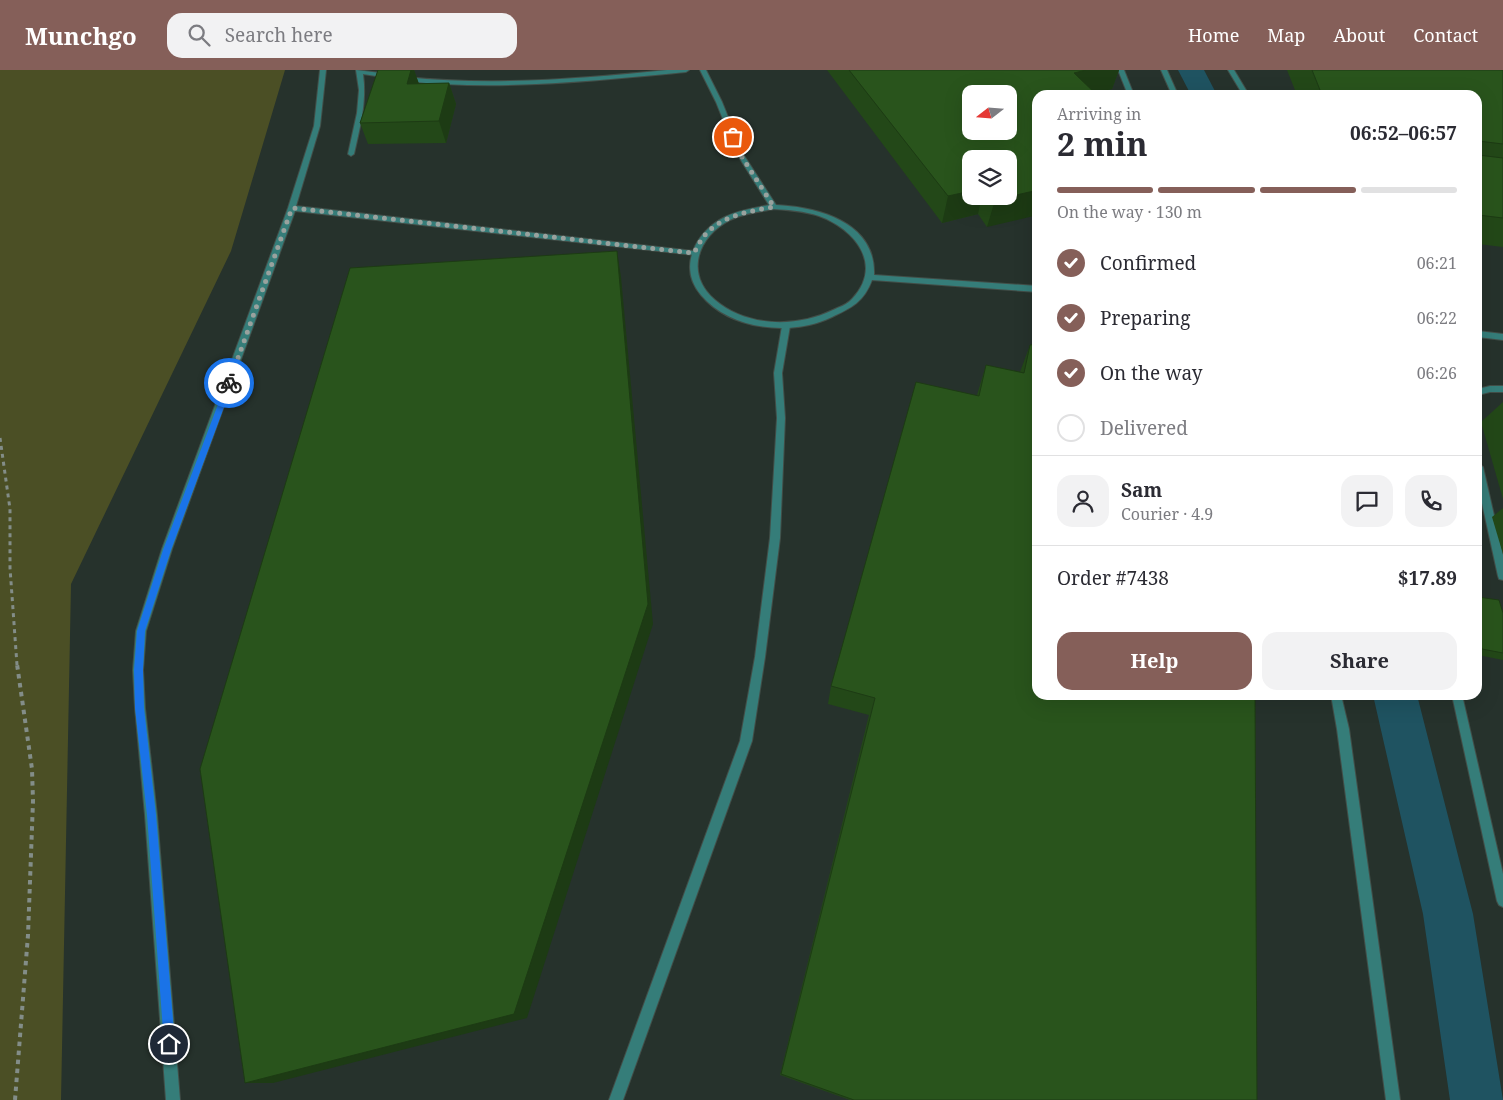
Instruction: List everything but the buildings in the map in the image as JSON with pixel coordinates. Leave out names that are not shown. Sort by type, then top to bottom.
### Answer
[{"type":"street","points":[[173,1100],[151,815],[140,708],[138,670],[141,631],[167,550],[292,208],[317,126],[323,70]]},
{"type":"street","points":[[604,78],[613,70]]},
{"type":"street","points":[[351,154],[357,132],[362,98],[359,71],[449,84],[493,84],[604,78],[686,70]]},
{"type":"street","points":[[703,70],[719,102],[740,154],[774,207]]},
{"type":"street","points":[[1121,70],[1129,90]]},
{"type":"street","points":[[1164,70],[1173,90]]},
{"type":"street","points":[[1231,70],[1243,90]]},
{"type":"street","points":[[774,207],[800,209],[824,215],[846,226],[861,241],[870,258],[870,276],[856,301],[825,319],[786,326],[752,322],[724,311],[703,294],[693,274],[694,253],[704,235],[723,221],[746,212],[774,207]]},
{"type":"street","points":[[292,208],[694,253]]},
{"type":"street","points":[[870,276],[1032,289]]},
{"type":"street","points":[[616,1100],[746,741],[760,657],[775,538],[781,418],[778,373],[786,326]]},
{"type":"street","points":[[1482,334],[1503,337]]},
{"type":"street","points":[[1482,391],[1503,388]]},
{"type":"street","points":[[1482,484],[1503,576]]},
{"type":"street","points":[[1337,700],[1344,738],[1393,1100]]},
{"type":"street","points":[[1458,700],[1503,901]]},
{"type":"path","points":[[0,438],[9,501],[10,568],[17,666],[32,770],[33,801],[28,934],[15,1100]]},
{"type":"green space","points":[[0,70],[285,70],[231,251],[71,584],[61,1100],[0,1100]]},
{"type":"waterway","points":[[1191,70],[1201,90]]},
{"type":"waterway","points":[[1396,700],[1448,914],[1477,1100]]},
{"type":"way so far","points":[[229,383],[292,208],[694,253],[704,235],[723,221],[746,212],[774,207],[740,154],[733,137]]},
{"type":"route","points":[[169,1044],[151,815],[140,708],[138,670],[141,631],[167,550],[229,383]]}]
